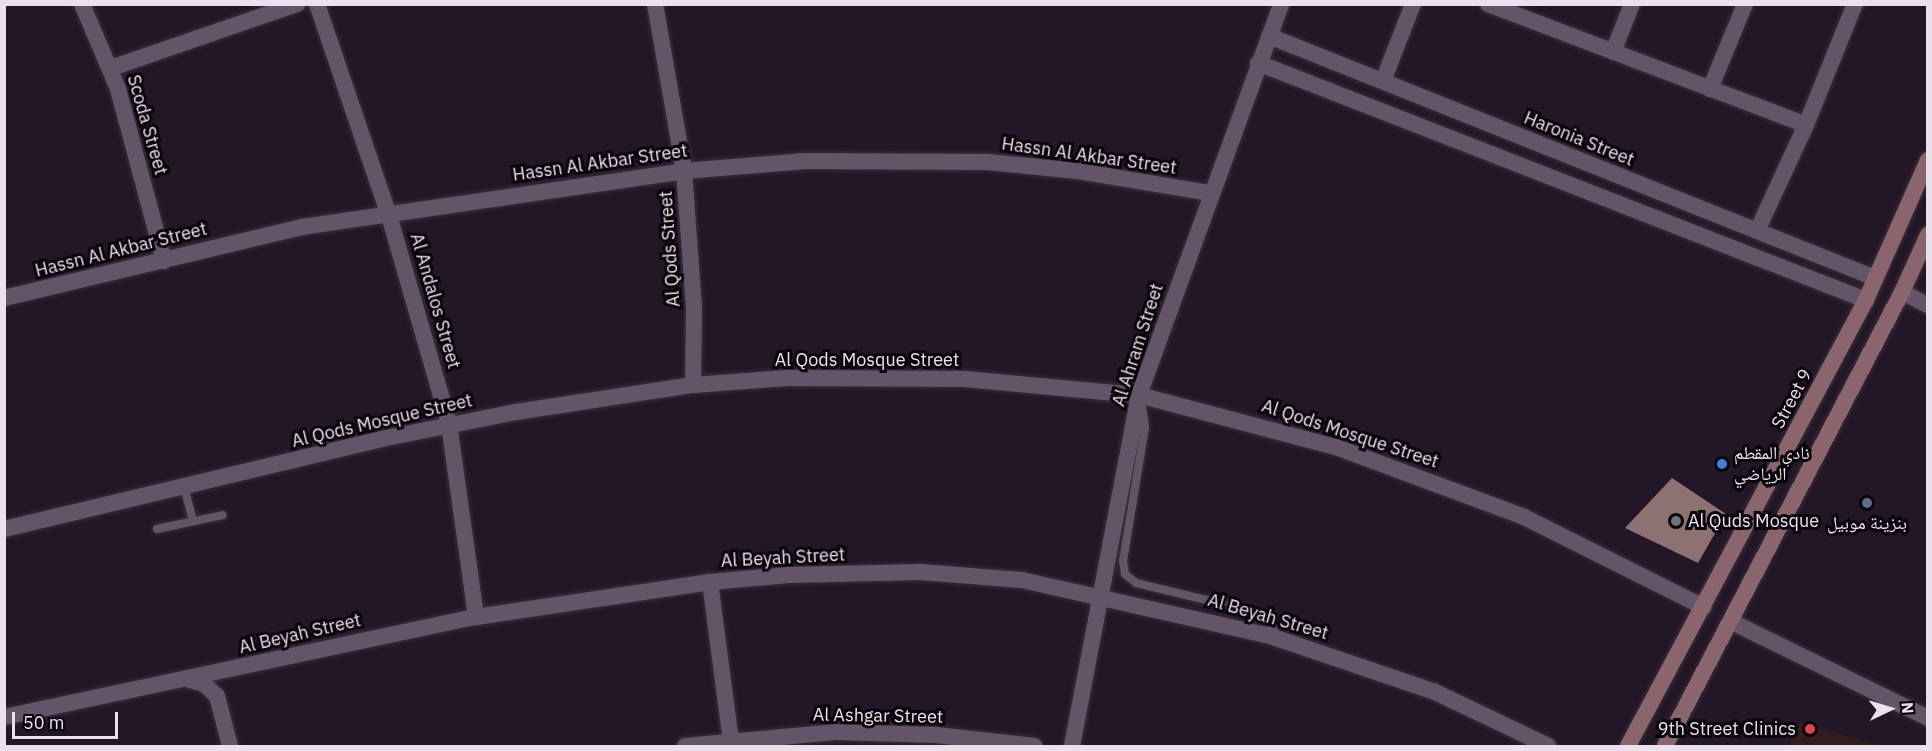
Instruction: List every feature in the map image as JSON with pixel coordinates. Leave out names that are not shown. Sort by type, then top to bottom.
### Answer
[{"type":"main road","name":"Street 9","points":[[1628,747],[1866,300],[1928,160]]},
{"type":"main road","points":[[1665,747],[1902,292],[1928,235]]},
{"type":"street","name":"Scoda Street","points":[[81,4],[111,68],[164,261]]},
{"type":"street","points":[[111,68],[297,4]]},
{"type":"street","name":"Al Andalos Street","points":[[317,4],[352,97],[388,212],[449,424],[476,617]]},
{"type":"street","name":"Al Qods Street","points":[[655,4],[684,171],[694,306],[693,385]]},
{"type":"street","name":"Al Ahram Street","points":[[1072,747],[1139,395],[1210,193],[1281,4]]},
{"type":"street","points":[[1383,81],[1413,4]]},
{"type":"street","points":[[1488,4],[1512,9],[1613,52],[1806,125]]},
{"type":"street","points":[[1613,52],[1632,4]]},
{"type":"street","points":[[1710,89],[1745,4]]},
{"type":"street","points":[[1757,231],[1806,125],[1855,4]]},
{"type":"street","name":"Haronia Street","points":[[1269,36],[1875,278]]},
{"type":"street","points":[[1258,63],[1866,300]]},
{"type":"street","name":"Hassn Al Akbar Street","points":[[4,298],[302,226],[684,171],[806,161],[988,162],[1078,171],[1210,193]]},
{"type":"street","points":[[1902,292],[1928,305]]},
{"type":"street","name":"Al Qods Mosque Street","points":[[4,528],[449,424],[693,385],[876,376],[976,379],[1139,395],[1315,440],[1431,479],[1615,560],[1704,607]]},
{"type":"street","name":"Al Beyah Street","points":[[4,717],[190,680],[476,617],[710,582],[789,575],[920,572],[1022,580],[1101,596],[1276,638],[1435,692],[1548,747]]},
{"type":"street","points":[[710,582],[731,741]]},
{"type":"street","points":[[1732,622],[1928,718]]},
{"type":"street","points":[[190,680],[204,684],[217,696],[230,747]]},
{"type":"street","name":"Al Ashgar Street","points":[[685,747],[837,732],[1034,747]]},
{"type":"lane","points":[[1139,395],[1145,427],[1123,561],[1125,574],[1136,583],[1256,612],[1268,620],[1276,638]]},
{"type":"lane","points":[[184,487],[193,521]]},
{"type":"lane","points":[[157,529],[223,515]]},
{"type":"shaded area","name":"9th Street Clinics","points":[[1800,722],[1848,736],[1881,746],[1789,746]]},
{"type":"building","name":"Al Quds Mosque","points":[[1672,478],[1726,514],[1698,563],[1625,528]]},
{"type":"place","name":"نادي المقطم الرياضي","points":[[1722,464]]},
{"type":"place","name":"بنزينة موبيل","points":[[1867,503]]},
{"type":"place","name":"Al Quds Mosque","points":[[1676,521]]},
{"type":"place","name":"9th Street Clinics","points":[[1810,729]]}]
